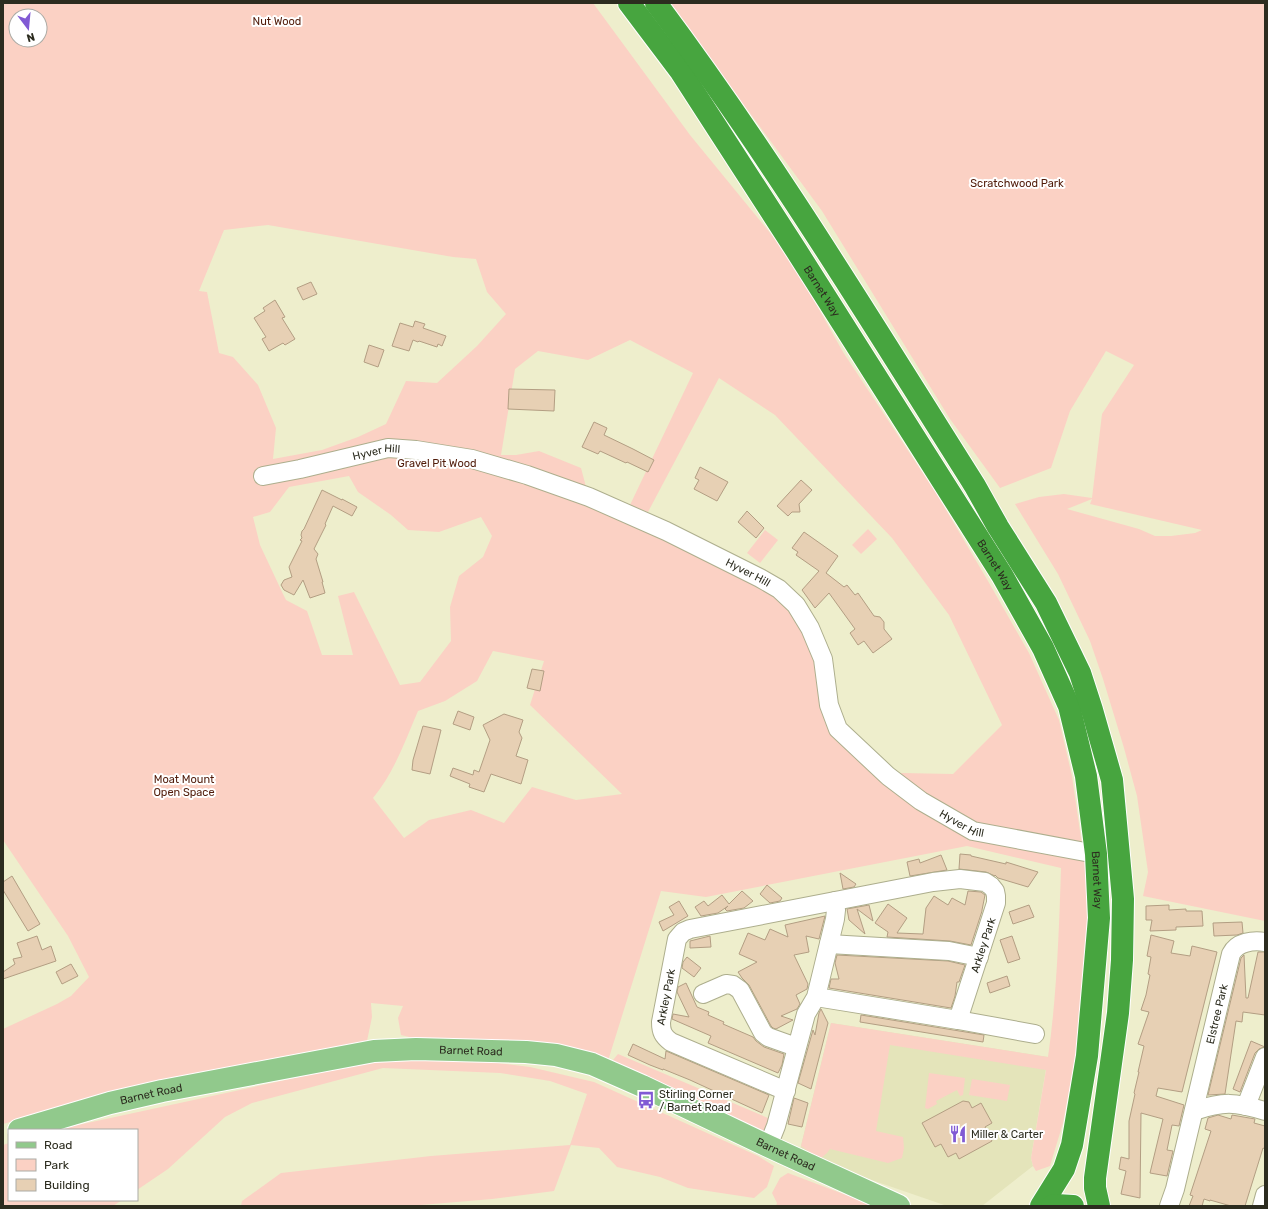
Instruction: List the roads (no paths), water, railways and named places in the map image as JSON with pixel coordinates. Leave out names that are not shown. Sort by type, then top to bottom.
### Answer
[{"type":"highway","name":"Barnet Way","points":[[629,3],[682,72],[1002,574],[1043,648],[1069,706],[1086,776],[1096,854],[1099,918],[1088,1056],[1072,1145],[1064,1169],[1041,1206]]},
{"type":"highway","name":"Barnet Way","points":[[656,3],[694,54],[816,233],[975,486],[998,527],[1046,603],[1080,673],[1112,780],[1123,899],[1122,960],[1118,1013],[1095,1178],[1095,1188],[1099,1206]]},
{"type":"highway","points":[[1052,1206],[1073,1206]]},
{"type":"main road","name":"Barnet Road","points":[[22,1129],[110,1103],[162,1091],[366,1052],[416,1049],[502,1050],[556,1055],[592,1064],[899,1206]]},
{"type":"street","name":"Hyver Hill","points":[[263,476],[300,469],[388,448],[416,450],[472,459],[527,475],[584,495],[666,531],[760,578],[779,589],[796,605],[810,628],[823,659],[829,705],[838,729],[888,776],[921,801],[973,831],[1096,854],[1110,855],[1120,861]]},
{"type":"street","name":"Arkley Park","points":[[786,1091],[671,1042],[664,1037],[661,1030],[661,1022],[678,939],[683,932],[690,929],[949,880],[960,879],[985,882],[995,891],[996,903],[958,1020]]},
{"type":"street","points":[[768,1146],[776,1126],[806,1014],[816,997],[835,919],[835,902]]},
{"type":"street","name":"Elstree Park","points":[[1169,1206],[1175,1189],[1231,954],[1238,946],[1254,942],[1265,942]]},
{"type":"street","points":[[829,944],[949,951],[979,957]]},
{"type":"street","points":[[704,994],[726,984],[733,985],[740,990],[763,1033],[768,1037],[796,1047]]},
{"type":"street","points":[[816,997],[1035,1034]]},
{"type":"street","points":[[1246,1106],[1265,1057]]},
{"type":"street","points":[[1194,1111],[1204,1107],[1224,1104],[1236,1104],[1265,1111]]},
{"type":"street","points":[[1262,1206],[1265,1195]]},
{"type":"place","name":"Stirling Corner / Barnet Road","points":[[646,1100]]},
{"type":"place","name":"Miller & Carter","points":[[958,1134]]},
{"type":"park label","name":"Nut Wood","points":[[277,21]]},
{"type":"park label","name":"Scratchwood Park","points":[[1017,183]]},
{"type":"park label","name":"Gravel Pit Wood","points":[[437,463]]},
{"type":"park label","name":"Moat Mount Open Space","points":[[184,785]]}]
